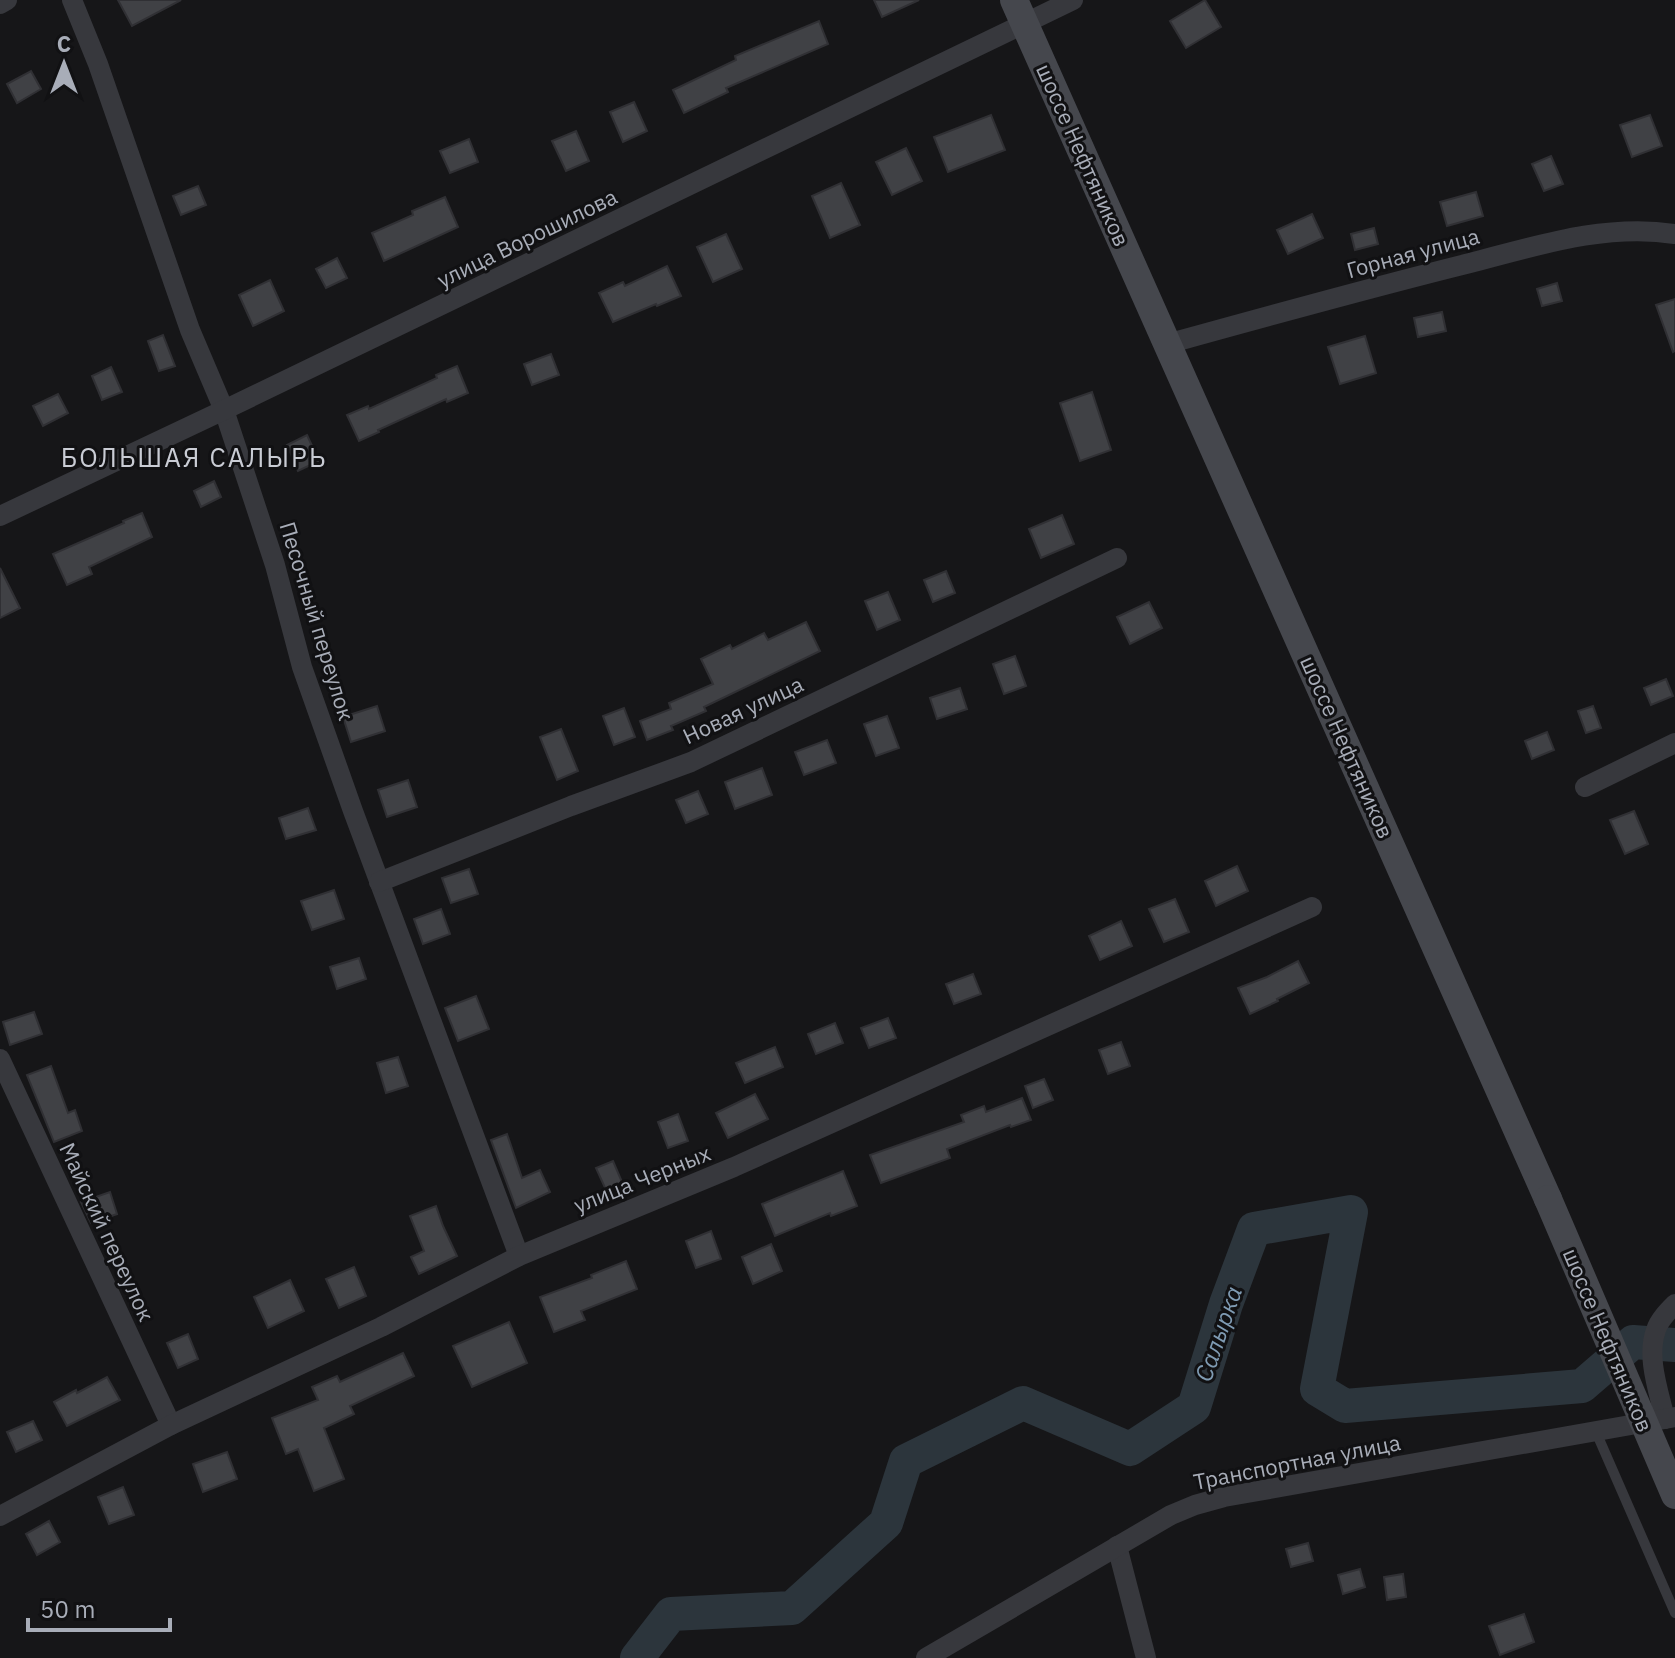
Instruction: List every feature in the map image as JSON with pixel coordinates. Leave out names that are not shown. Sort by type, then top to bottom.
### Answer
[{"type":"main road","name":"шоссе Нефтяников","points":[[1020,12],[1548,1199],[1675,1495]]},
{"type":"street","points":[[0,4],[7,0]]},
{"type":"street","name":"Песочный переулок","points":[[72,0],[98,64],[190,330],[224,410],[275,565],[302,667],[519,1256]]},
{"type":"street","name":"улица Ворошилова","points":[[0,516],[224,410],[1020,12],[1073,0]]},
{"type":"street","name":"Горная улица","points":[[1167,344],[1553,242],[1630,231],[1675,234]]},
{"type":"street","name":"Новая улица","points":[[379,882],[691,762],[1117,558]]},
{"type":"street","points":[[1585,787],[1675,743]]},
{"type":"street","name":"улица Черных","points":[[0,1516],[171,1425],[381,1327],[519,1256],[734,1167],[1312,907]]},
{"type":"street","name":"Майский переулок","points":[[0,1059],[171,1425]]},
{"type":"street","points":[[1670,1418],[1653,1362],[1654,1336],[1662,1319],[1675,1304]]},
{"type":"street","name":"Транспортная улица","points":[[926,1658],[1171,1515],[1195,1505],[1224,1497],[1670,1418]]},
{"type":"street","points":[[1117,1546],[1146,1658]]},
{"type":"lane","points":[[1596,1432],[1675,1613]]},
{"type":"building","points":[[118,0],[181,0],[132,26]]},
{"type":"building","points":[[874,0],[919,0],[882,17]]},
{"type":"building","points":[[1205,0],[1221,27],[1186,48],[1170,21]]},
{"type":"building","points":[[819,21],[828,44],[726,88],[728,92],[684,113],[673,90],[736,60],[735,56]]},
{"type":"building","points":[[31,71],[41,89],[17,103],[7,84]]},
{"type":"building","points":[[634,102],[647,131],[623,142],[610,112]]},
{"type":"building","points":[[991,115],[1005,150],[948,172],[934,137]]},
{"type":"building","points":[[1650,115],[1662,146],[1632,157],[1620,125]]},
{"type":"building","points":[[576,131],[589,161],[566,171],[552,141]]},
{"type":"building","points":[[469,139],[478,162],[450,173],[440,151]]},
{"type":"building","points":[[906,148],[922,181],[892,195],[876,162]]},
{"type":"building","points":[[1551,156],[1563,184],[1544,191],[1532,164]]},
{"type":"building","points":[[841,183],[860,225],[830,238],[812,196]]},
{"type":"building","points":[[198,186],[206,205],[181,215],[173,196]]},
{"type":"building","points":[[1476,192],[1483,216],[1447,226],[1440,202]]},
{"type":"building","points":[[445,197],[458,227],[384,261],[372,233]]},
{"type":"building","points":[[1312,214],[1323,238],[1288,254],[1277,230]]},
{"type":"building","points":[[1374,228],[1378,244],[1355,250],[1351,234]]},
{"type":"building","points":[[726,234],[742,269],[713,282],[697,247]]},
{"type":"building","points":[[337,258],[347,278],[326,288],[316,269]]},
{"type":"building","points":[[667,266],[681,296],[613,322],[599,293],[623,282],[625,286]]},
{"type":"building","points":[[270,280],[284,311],[253,326],[239,295]]},
{"type":"building","points":[[1557,283],[1562,301],[1542,306],[1537,289]]},
{"type":"building","points":[[1675,299],[1675,351],[1673,352],[1656,305]]},
{"type":"building","points":[[1442,312],[1446,331],[1418,337],[1414,318]]},
{"type":"building","points":[[163,335],[175,366],[159,371],[148,341]]},
{"type":"building","points":[[1365,336],[1376,373],[1340,384],[1328,347]]},
{"type":"building","points":[[551,354],[559,375],[532,385],[524,364]]},
{"type":"building","points":[[457,366],[468,393],[447,402],[446,399],[359,441],[347,415],[368,406],[369,409]]},
{"type":"building","points":[[111,367],[122,392],[102,400],[92,376]]},
{"type":"building","points":[[1092,392],[1111,450],[1080,461],[1060,403]]},
{"type":"building","points":[[58,394],[68,413],[43,426],[33,406]]},
{"type":"building","points":[[307,435],[319,461],[298,471],[287,445]]},
{"type":"building","points":[[214,481],[221,497],[201,507],[194,491]]},
{"type":"building","points":[[142,513],[152,537],[89,567],[92,574],[67,585],[53,554]]},
{"type":"building","points":[[1062,515],[1074,544],[1041,558],[1029,529]]},
{"type":"building","points":[[0,568],[20,608],[0,618]]},
{"type":"building","points":[[946,571],[955,593],[933,602],[924,580]]},
{"type":"building","points":[[888,592],[900,620],[877,630],[865,601]]},
{"type":"building","points":[[1149,602],[1162,628],[1130,644],[1117,617]]},
{"type":"building","points":[[806,622],[820,651],[704,707],[706,711],[671,726],[673,730],[647,740],[640,721],[671,709],[669,703],[713,684],[701,659],[730,645],[732,649],[764,633],[768,640]]},
{"type":"building","points":[[1015,656],[1026,686],[1004,694],[993,664]]},
{"type":"building","points":[[1666,679],[1673,696],[1651,705],[1644,688]]},
{"type":"building","points":[[960,688],[967,709],[937,719],[930,698]]},
{"type":"building","points":[[377,706],[385,731],[351,742],[343,717]]},
{"type":"building","points":[[1593,706],[1601,728],[1586,733],[1578,711]]},
{"type":"building","points":[[624,708],[635,737],[614,745],[603,716]]},
{"type":"building","points":[[887,716],[899,748],[876,756],[864,724]]},
{"type":"building","points":[[561,729],[578,771],[557,780],[540,737]]},
{"type":"building","points":[[1547,732],[1554,750],[1532,759],[1525,741]]},
{"type":"building","points":[[827,740],[836,763],[804,775],[795,752]]},
{"type":"building","points":[[762,768],[772,795],[735,809],[725,782]]},
{"type":"building","points":[[408,780],[417,807],[387,817],[378,790]]},
{"type":"building","points":[[698,791],[708,814],[686,823],[676,800]]},
{"type":"building","points":[[308,808],[316,830],[286,839],[279,818]]},
{"type":"building","points":[[1634,811],[1648,844],[1625,854],[1610,820]]},
{"type":"building","points":[[1237,866],[1248,891],[1216,906],[1205,881]]},
{"type":"building","points":[[469,869],[478,894],[451,903],[442,878]]},
{"type":"building","points":[[334,890],[344,919],[312,930],[301,901]]},
{"type":"building","points":[[1175,899],[1189,932],[1164,942],[1149,909]]},
{"type":"building","points":[[441,909],[450,934],[423,944],[414,919]]},
{"type":"building","points":[[1121,921],[1132,946],[1100,960],[1089,936]]},
{"type":"building","points":[[359,958],[366,979],[337,989],[330,967]]},
{"type":"building","points":[[1298,961],[1309,983],[1250,1014],[1238,988]]},
{"type":"building","points":[[973,974],[981,994],[954,1004],[946,984]]},
{"type":"building","points":[[476,996],[489,1029],[458,1041],[445,1008]]},
{"type":"building","points":[[34,1012],[42,1034],[10,1045],[3,1022]]},
{"type":"building","points":[[888,1018],[896,1038],[869,1048],[861,1028]]},
{"type":"building","points":[[835,1023],[843,1043],[816,1054],[808,1034]]},
{"type":"building","points":[[1121,1042],[1130,1066],[1108,1074],[1099,1050]]},
{"type":"building","points":[[775,1047],[783,1067],[745,1083],[736,1063]]},
{"type":"building","points":[[398,1057],[408,1086],[386,1093],[377,1063]]},
{"type":"building","points":[[51,1066],[68,1113],[75,1110],[82,1131],[54,1142],[27,1075]]},
{"type":"building","points":[[1044,1079],[1053,1100],[1033,1108],[1025,1086]]},
{"type":"building","points":[[755,1094],[768,1119],[728,1138],[716,1113]]},
{"type":"building","points":[[1022,1098],[1031,1120],[947,1149],[950,1158],[881,1183],[870,1155],[964,1122],[961,1115],[984,1106],[986,1112]]},
{"type":"building","points":[[678,1114],[688,1141],[668,1148],[658,1122]]},
{"type":"building","points":[[507,1134],[522,1178],[540,1170],[550,1192],[516,1208],[491,1140]]},
{"type":"building","points":[[613,1161],[622,1182],[606,1190],[596,1168]]},
{"type":"building","points":[[843,1171],[857,1206],[831,1216],[830,1213],[775,1236],[762,1204]]},
{"type":"building","points":[[110,1192],[117,1214],[91,1223],[81,1202]]},
{"type":"building","points":[[436,1206],[457,1256],[419,1274],[411,1257],[424,1251],[410,1216]]},
{"type":"building","points":[[711,1231],[721,1259],[696,1268],[686,1241]]},
{"type":"building","points":[[771,1244],[782,1271],[753,1284],[742,1257]]},
{"type":"building","points":[[626,1261],[637,1289],[581,1311],[585,1320],[554,1332],[540,1297],[592,1278],[591,1275]]},
{"type":"building","points":[[354,1267],[366,1296],[339,1308],[326,1279]]},
{"type":"building","points":[[290,1280],[304,1311],[268,1328],[254,1297]]},
{"type":"building","points":[[509,1322],[527,1363],[472,1387],[453,1346]]},
{"type":"building","points":[[188,1334],[198,1359],[178,1368],[167,1343]]},
{"type":"building","points":[[403,1353],[414,1376],[350,1406],[354,1414],[324,1428],[344,1479],[314,1491],[298,1449],[286,1454],[272,1418],[318,1400],[312,1387],[337,1376],[340,1382]]},
{"type":"building","points":[[107,1377],[120,1400],[67,1426],[54,1402]]},
{"type":"building","points":[[33,1421],[42,1440],[16,1452],[7,1432]]},
{"type":"building","points":[[227,1452],[237,1479],[203,1492],[193,1464]]},
{"type":"building","points":[[123,1487],[134,1515],[109,1524],[98,1497]]},
{"type":"building","points":[[49,1521],[60,1542],[37,1555],[26,1534]]},
{"type":"building","points":[[1308,1543],[1313,1561],[1291,1567],[1286,1549]]},
{"type":"building","points":[[1360,1569],[1365,1587],[1343,1594],[1338,1575]]},
{"type":"building","points":[[1403,1574],[1406,1597],[1387,1600],[1384,1577]]},
{"type":"building","points":[[1524,1614],[1534,1642],[1500,1655],[1489,1626]]},
{"type":"waterway","name":"Салырка","points":[[637,1658],[671,1614],[792,1608],[886,1523],[906,1461],[1023,1403],[1130,1449],[1194,1407],[1226,1304],[1254,1229],[1351,1212],[1317,1389],[1345,1406],[1582,1386],[1633,1342],[1675,1345]]},
{"type":"district","name":"БОЛЬШАЯ САЛЫРЬ","points":[[194,458]]}]
